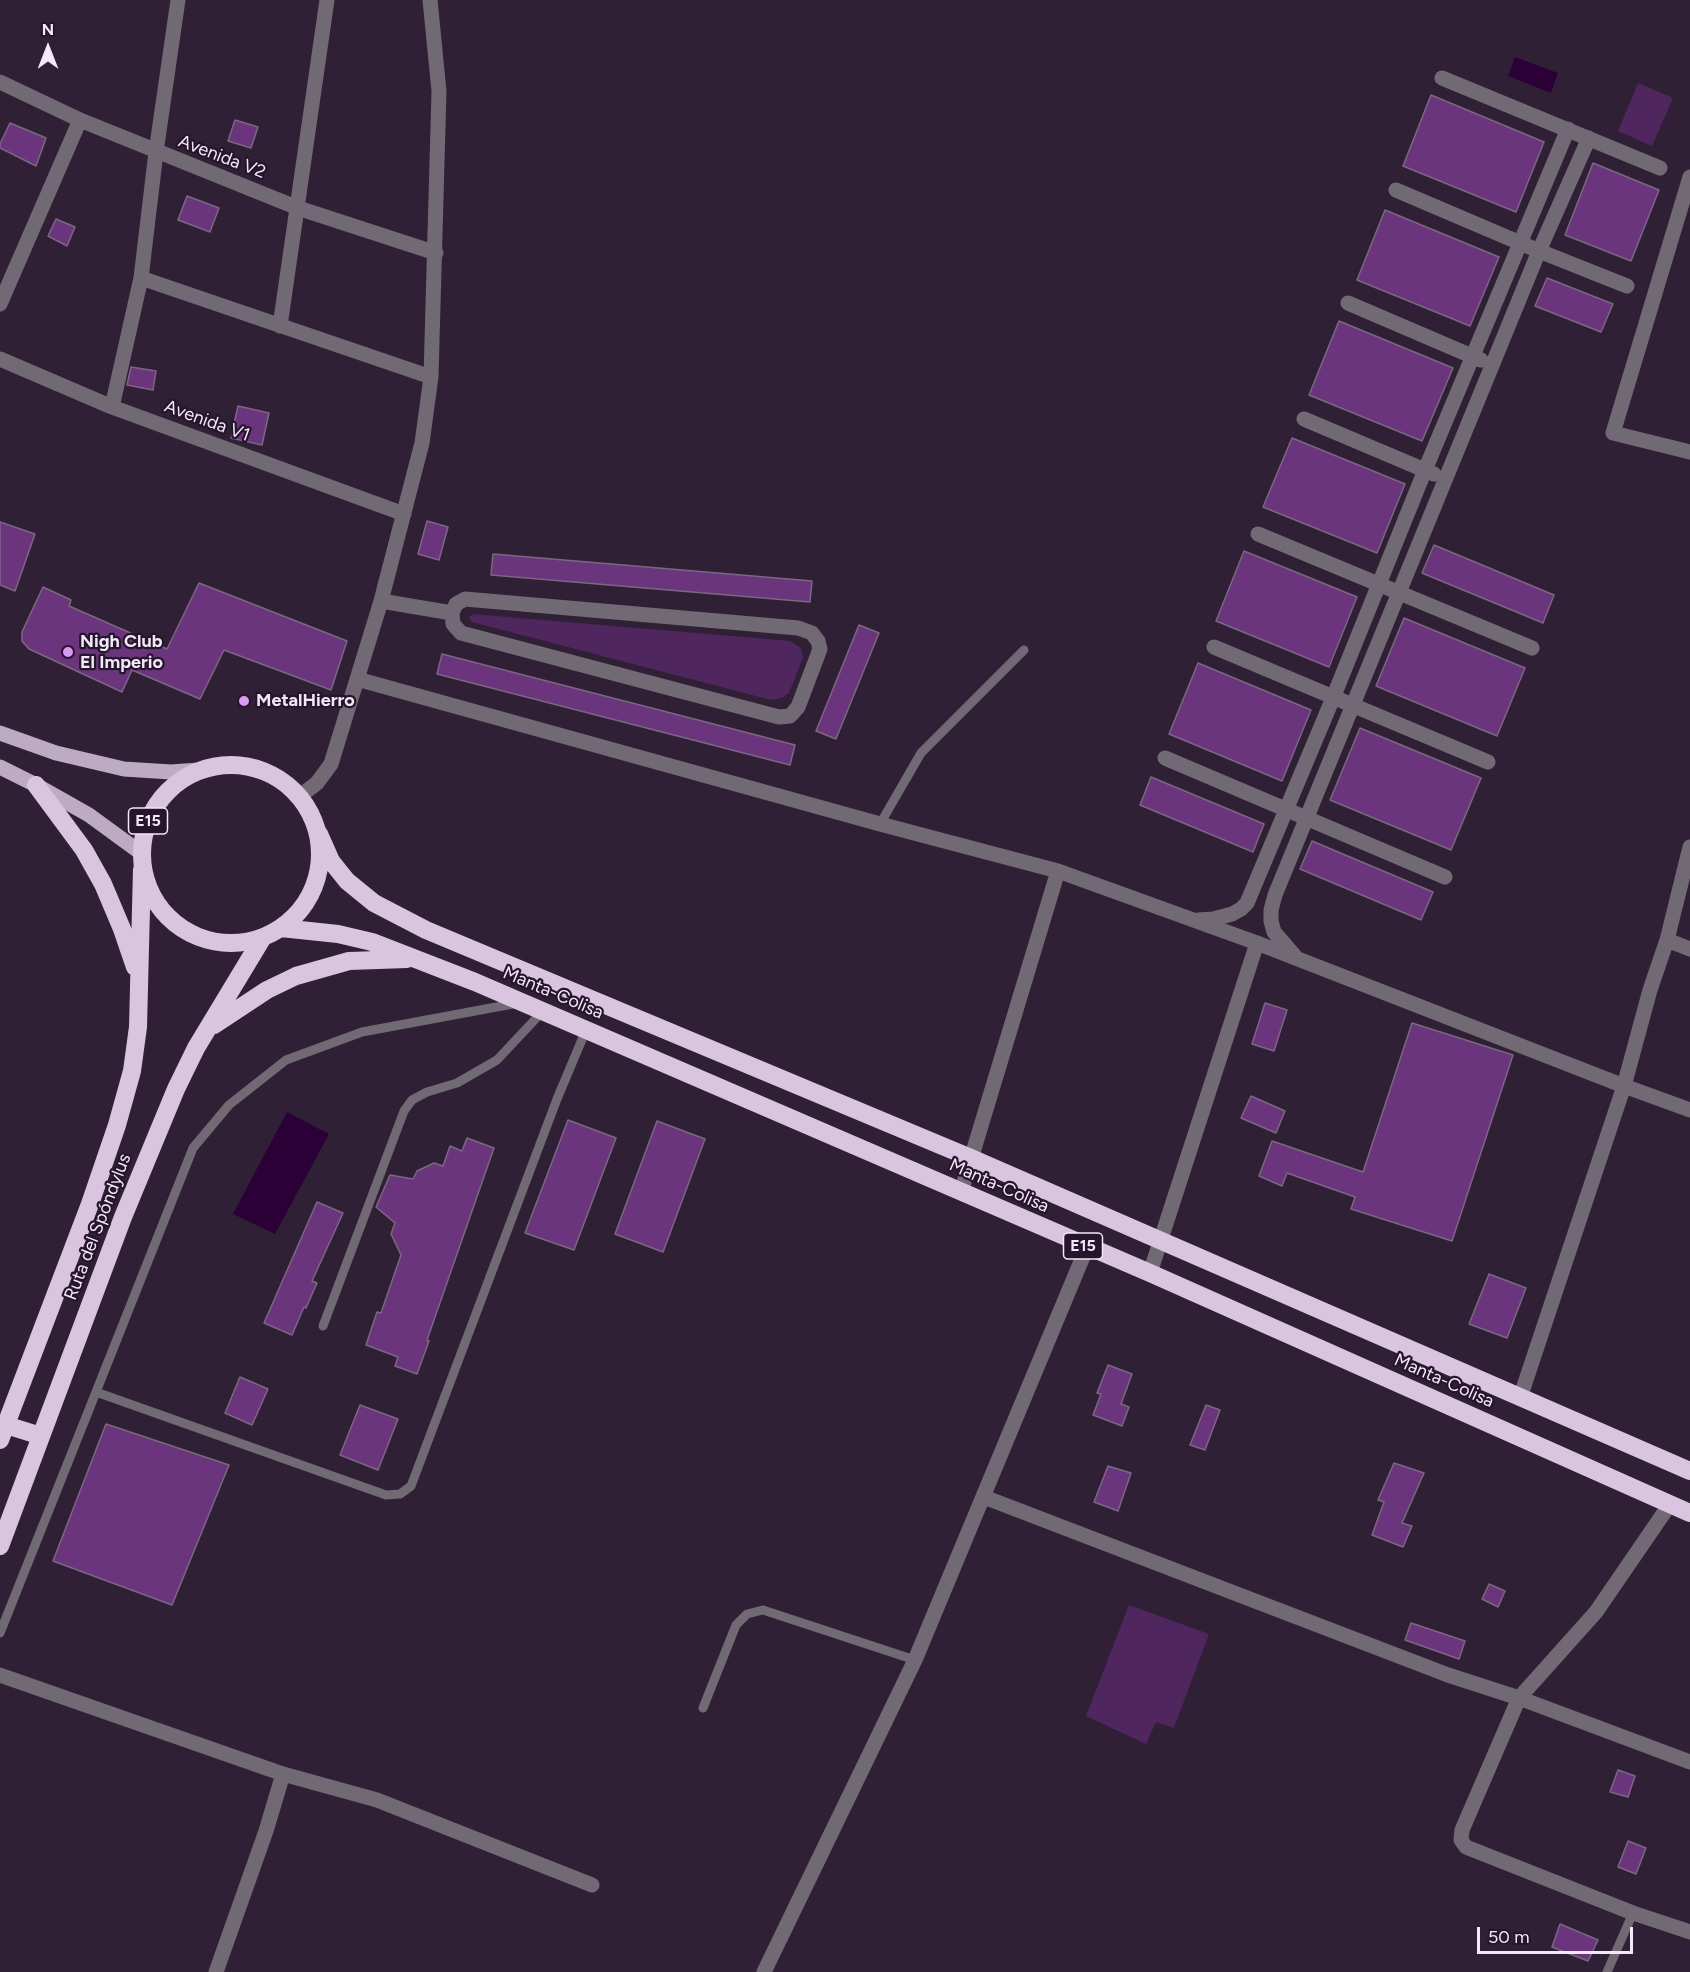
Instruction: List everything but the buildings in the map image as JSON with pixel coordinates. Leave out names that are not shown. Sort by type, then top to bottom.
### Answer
[{"type":"highway","name":"E15","points":[[221,765],[243,765],[264,771],[284,781],[300,796],[312,814],[319,834],[321,860],[315,887],[301,910],[281,928],[263,937],[238,943],[211,941],[186,932],[166,915],[150,894],[141,861],[145,827],[157,803],[176,783],[199,770],[221,765]]},
{"type":"highway","points":[[36,785],[66,823],[98,875],[122,929],[140,981]]},
{"type":"highway","name":"Manta-Colisa","points":[[319,834],[331,861],[347,881],[374,903],[426,930],[971,1158],[1690,1471]]},
{"type":"highway","name":"Ruta del Spóndylus","points":[[3,1433],[90,1204],[117,1125],[132,1071],[138,1027],[140,981],[141,861]]},
{"type":"highway","name":"Manta-Colisa","points":[[281,928],[338,934],[372,942],[523,1002],[1150,1274],[1690,1513]]},
{"type":"highway","name":"Ruta del Spóndylus","points":[[0,1546],[123,1217],[176,1089],[207,1030],[263,937]]},
{"type":"highway","points":[[207,1030],[267,990],[296,976],[349,961],[414,958]]},
{"type":"highway","points":[[3,1433],[41,1436]]},
{"type":"main road","points":[[0,733],[56,753],[124,769],[171,772],[199,770]]},
{"type":"main road","points":[[0,767],[89,815],[141,861]]},
{"type":"street","points":[[112,407],[141,278],[178,0]]},
{"type":"street","points":[[280,326],[327,0]]},
{"type":"street","points":[[300,796],[318,783],[331,764],[381,601],[423,443],[431,377],[440,91],[430,0]]},
{"type":"street","points":[[1442,78],[1660,168]]},
{"type":"street","name":"Avenida V2","points":[[0,82],[80,120],[298,208],[436,252]]},
{"type":"street","points":[[0,304],[80,120]]},
{"type":"street","points":[[1193,920],[1225,917],[1241,909],[1247,903],[1568,129]]},
{"type":"street","points":[[1298,959],[1279,941],[1274,932],[1271,910],[1277,890],[1492,364],[1589,138]]},
{"type":"street","points":[[1690,177],[1613,433],[1690,453]]},
{"type":"street","points":[[1396,190],[1627,286]]},
{"type":"street","points":[[141,278],[431,377]]},
{"type":"street","points":[[1348,303],[1492,364]]},
{"type":"street","name":"Avenida V1","points":[[0,359],[112,407],[404,514]]},
{"type":"street","points":[[1304,419],[1446,479]]},
{"type":"street","points":[[1258,534],[1532,648]]},
{"type":"street","points":[[465,599],[798,628],[812,633],[820,649],[798,706],[790,716],[779,717],[461,633],[453,624],[452,613],[456,604],[465,599]]},
{"type":"street","points":[[381,601],[452,613]]},
{"type":"street","points":[[1214,647],[1488,762]]},
{"type":"street","points":[[357,679],[879,824],[1058,871],[1257,943],[1690,1110]]},
{"type":"street","points":[[1165,758],[1445,877]]},
{"type":"street","points":[[1520,1398],[1624,1086],[1650,990],[1667,940],[1690,847]]},
{"type":"street","points":[[961,1192],[1058,871]]},
{"type":"street","points":[[1256,882],[1277,890]]},
{"type":"street","points":[[1667,940],[1690,950]]},
{"type":"street","points":[[1150,1274],[1257,943]]},
{"type":"street","points":[[764,1972],[915,1660],[1087,1247]]},
{"type":"street","points":[[984,1497],[1448,1675],[1519,1698],[1690,1762]]},
{"type":"street","points":[[1670,1504],[1596,1612],[1519,1698],[1462,1830],[1461,1840],[1467,1847],[1633,1913],[1690,1932]]},
{"type":"street","points":[[0,1675],[283,1774],[377,1800],[592,1885]]},
{"type":"street","points":[[216,1972],[266,1831],[283,1774]]},
{"type":"lane","points":[[879,824],[921,753],[1024,650]]},
{"type":"lane","points":[[0,1633],[194,1148],[229,1105],[286,1060],[362,1032],[523,1002]]},
{"type":"lane","points":[[323,1326],[404,1111],[412,1100],[427,1092],[458,1083],[497,1060],[543,1011]]},
{"type":"lane","points":[[96,1392],[386,1495],[400,1494],[411,1486],[557,1099],[586,1030]]},
{"type":"lane","points":[[703,1708],[736,1625],[747,1614],[755,1611],[763,1611],[915,1660]]},
{"type":"lane","points":[[1607,1972],[1633,1913]]},
{"type":"shaded area","points":[[1515,57],[1558,73],[1551,93],[1508,76]]},
{"type":"shaded area","points":[[1638,83],[1673,98],[1652,146],[1618,131]]},
{"type":"shaded area","points":[[473,614],[790,641],[801,648],[803,657],[789,693],[782,698],[771,700],[472,622],[469,617]]},
{"type":"shaded area","points":[[287,1112],[329,1134],[275,1234],[233,1214]]},
{"type":"shaded area","points":[[1129,1605],[1209,1634],[1174,1728],[1156,1722],[1146,1744],[1086,1716]]},
{"type":"place","name":"Nigh Club El Imperio","points":[[68,652]]},
{"type":"place","name":"MetalHierro","points":[[244,701]]}]
